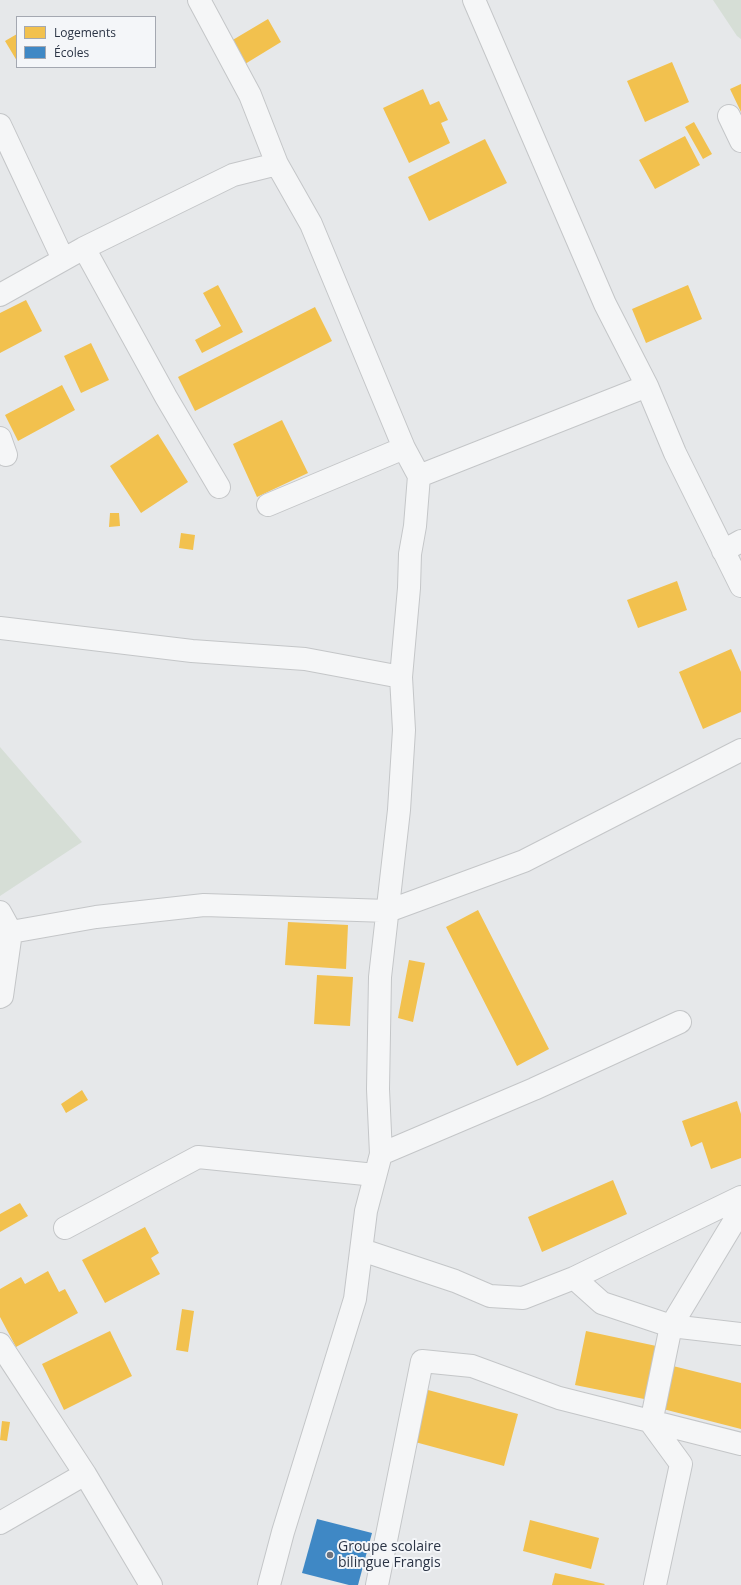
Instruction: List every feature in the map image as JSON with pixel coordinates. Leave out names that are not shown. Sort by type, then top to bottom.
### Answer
[{"type":"street","points":[[199,0],[250,95],[277,164],[311,224],[404,448],[419,476],[416,526],[410,554],[409,588],[401,676],[404,730],[399,810],[380,977],[378,1165],[366,1211],[355,1299],[268,1585]]},
{"type":"street","points":[[474,0],[605,304],[647,386],[675,453],[732,546],[741,586]]},
{"type":"street","points":[[729,116],[741,141]]},
{"type":"street","points":[[0,125],[63,259]]},
{"type":"street","points":[[0,294],[84,248],[233,175],[277,164]]},
{"type":"street","points":[[84,248],[166,397],[219,488]]},
{"type":"street","points":[[419,476],[647,386]]},
{"type":"street","points":[[268,506],[404,448]]},
{"type":"street","points":[[0,628],[192,652],[305,659],[401,676]]},
{"type":"street","points":[[11,932],[96,917],[204,905],[388,911],[524,861],[741,750]]},
{"type":"street","points":[[0,912],[11,932],[2,996],[0,997]]},
{"type":"street","points":[[65,1228],[198,1157],[378,1165],[520,1095],[680,1022]]},
{"type":"street","points":[[362,1250],[455,1281],[490,1296],[523,1298],[574,1278],[741,1197]]},
{"type":"street","points":[[655,1585],[681,1464],[651,1423],[671,1326],[741,1210]]},
{"type":"street","points":[[574,1278],[602,1303],[671,1326],[741,1334]]},
{"type":"street","points":[[0,1344],[85,1474],[151,1585]]},
{"type":"street","points":[[377,1585],[422,1360],[472,1366],[559,1398],[651,1423],[741,1444]]},
{"type":"street","points":[[0,1523],[85,1474]]},
{"type":"shaded area","points":[[713,0],[741,0],[741,39],[737,36]]},
{"type":"shaded area","points":[[0,747],[82,842],[0,896]]},
{"type":"building: Logements","points":[[268,19],[281,42],[245,64],[231,41]]},
{"type":"building: Logements","points":[[16,35],[16,59],[5,41]]},
{"type":"building: Logements","points":[[672,62],[689,102],[645,122],[627,81]]},
{"type":"building: Logements","points":[[741,84],[741,112],[730,89]]},
{"type":"building: Logements","points":[[423,89],[430,105],[439,101],[448,120],[441,123],[450,143],[409,163],[383,108]]},
{"type":"building: Logements","points":[[694,122],[712,154],[703,159],[685,127]]},
{"type":"building: Logements","points":[[685,136],[700,165],[655,189],[639,160]]},
{"type":"building: Logements","points":[[485,139],[507,183],[429,221],[408,177]]},
{"type":"building: Logements","points":[[218,285],[243,332],[202,353],[195,340],[221,326],[203,293]]},
{"type":"building: Logements","points":[[688,285],[702,319],[646,343],[632,309]]},
{"type":"building: Logements","points":[[26,300],[42,331],[0,353],[0,313]]},
{"type":"building: Logements","points":[[315,307],[332,341],[195,411],[178,377]]},
{"type":"building: Logements","points":[[91,343],[109,380],[81,393],[64,356]]},
{"type":"building: Logements","points":[[62,385],[75,410],[18,441],[5,415]]},
{"type":"building: Logements","points":[[282,420],[308,473],[257,497],[233,444]]},
{"type":"building: Logements","points":[[158,434],[188,482],[141,513],[110,466]]},
{"type":"building: Logements","points":[[110,513],[119,513],[120,526],[109,527]]},
{"type":"building: Logements","points":[[181,533],[195,535],[193,550],[179,548]]},
{"type":"building: Logements","points":[[677,581],[687,610],[638,628],[627,600]]},
{"type":"building: Logements","points":[[731,649],[741,672],[741,712],[703,729],[679,672]]},
{"type":"building: Logements","points":[[478,910],[549,1049],[517,1066],[446,927]]},
{"type":"building: Logements","points":[[288,922],[348,925],[346,969],[285,965]]},
{"type":"building: Logements","points":[[409,960],[425,963],[413,1022],[398,1018]]},
{"type":"building: Logements","points":[[317,975],[353,977],[350,1026],[314,1024]]},
{"type":"building: Logements","points":[[82,1090],[88,1100],[66,1113],[61,1104]]},
{"type":"building: Logements","points":[[737,1101],[741,1114],[741,1158],[711,1169],[702,1142],[691,1147],[682,1121]]},
{"type":"building: Logements","points":[[613,1180],[627,1214],[542,1252],[528,1217]]},
{"type":"building: Logements","points":[[20,1203],[28,1216],[0,1232],[0,1214]]},
{"type":"building: Logements","points":[[145,1227],[159,1253],[151,1258],[160,1274],[105,1303],[82,1260]]},
{"type":"building: Logements","points":[[48,1271],[59,1292],[65,1289],[78,1313],[16,1347],[0,1317],[0,1289],[21,1277],[25,1284]]},
{"type":"building: Logements","points":[[182,1309],[194,1311],[188,1352],[176,1350]]},
{"type":"building: Logements","points":[[110,1331],[132,1376],[64,1410],[42,1364]]},
{"type":"building: Logements","points":[[586,1331],[661,1347],[649,1400],[575,1385]]},
{"type":"building: Logements","points":[[673,1366],[741,1383],[741,1429],[663,1409]]},
{"type":"building: Logements","points":[[428,1390],[518,1414],[504,1466],[415,1442]]},
{"type":"building: Logements","points":[[2,1421],[10,1422],[7,1441],[0,1440]]},
{"type":"building: Logements","points":[[530,1520],[599,1538],[591,1569],[523,1551]]},
{"type":"building: Logements","points":[[555,1573],[605,1584],[552,1585]]},
{"type":"building: Écoles","points":[[317,1519],[372,1533],[358,1585],[349,1585],[302,1573]]},
{"type":"place","name":"Groupe scolaire bilingue Frangis","points":[[330,1555]]}]
